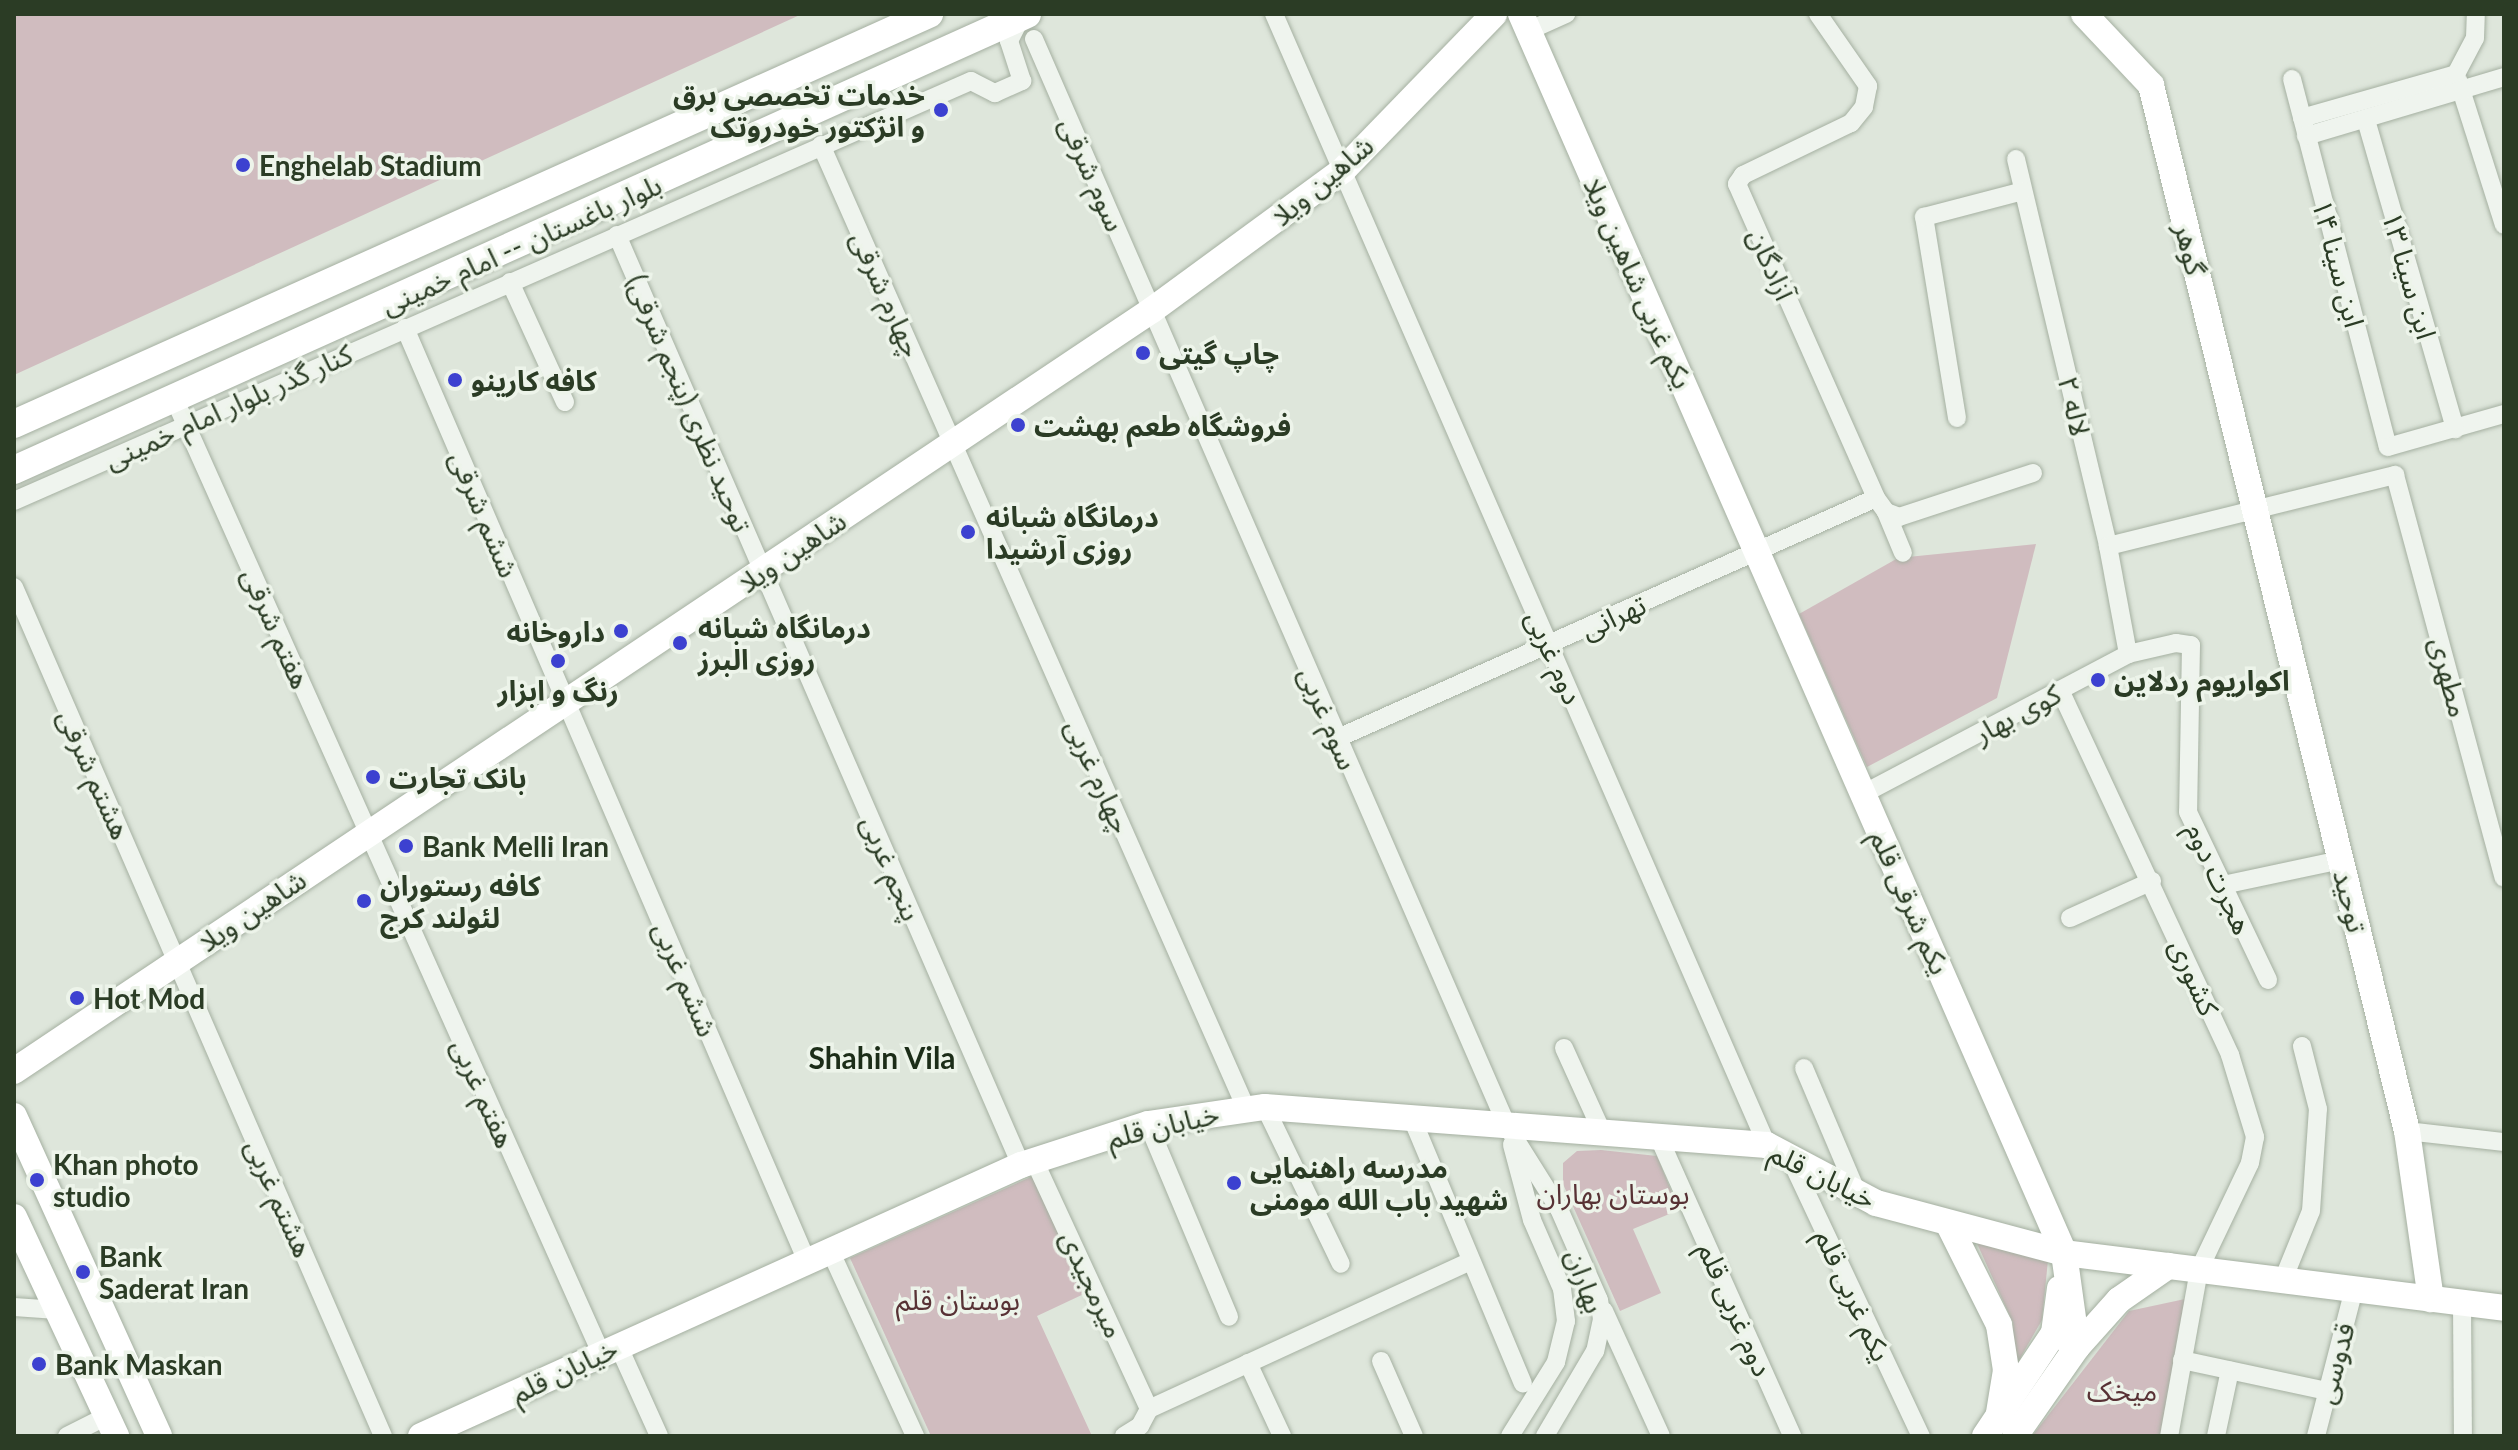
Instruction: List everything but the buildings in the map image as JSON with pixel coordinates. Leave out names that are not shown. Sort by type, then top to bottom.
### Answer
[{"type":"main road","name":"بلوار باغستان -- امام خمینی","points":[[26,418],[929,14]]},
{"type":"main road","name":"بلوار باغستان -- امام خمینی","points":[[17,468],[826,107],[1027,23]]},
{"type":"main road","points":[[808,69],[802,81],[804,92],[826,107]]},
{"type":"main road","points":[[755,94],[773,109],[771,132]]},
{"type":"main road","points":[[26,418],[51,454]]},
{"type":"main road","points":[[14,435],[23,452],[17,468]]},
{"type":"street","name":"دوم غربی","points":[[1274,14],[1549,644],[1778,1150]]},
{"type":"street","name":"شاهین ویلا","points":[[14,1071],[565,699],[763,571],[1152,310],[1343,170],[1494,14]]},
{"type":"street","points":[[1524,22],[1566,14]]},
{"type":"street","name":"آزادگان","points":[[1818,14],[1862,76],[1867,100],[1851,123],[1743,175],[1737,184],[1887,509],[1903,553]]},
{"type":"street","name":"گوهر","points":[[2084,14],[2151,85],[2254,507]]},
{"type":"street","points":[[2476,14],[2475,38],[2459,82],[2504,225]]},
{"type":"street","name":"یکم غربی شاهین ویلا","points":[[1524,22],[1757,551]]},
{"type":"street","name":"کنار گذر بلوار امام خمینی","points":[[14,501],[971,81],[995,93],[1022,81],[1009,41],[1027,23]]},
{"type":"street","name":"سوم شرقی","points":[[1027,23],[1152,310]]},
{"type":"street","points":[[2304,127],[2459,82],[2504,77]]},
{"type":"street","name":"ابن سینا ۱۴","points":[[2292,79],[2388,447],[2455,429]]},
{"type":"street","points":[[2304,127],[2366,120],[2459,82]]},
{"type":"street","name":"ابن سینا ۱۳","points":[[2366,120],[2455,429]]},
{"type":"street","name":"چهارم شرقی","points":[[821,145],[953,444]]},
{"type":"street","name":"لاله ۲","points":[[2016,159],[2108,546],[2128,654]]},
{"type":"street","points":[[656,185],[668,212]]},
{"type":"street","points":[[1957,418],[1924,217],[2023,191]]},
{"type":"street","name":"توحید نظری (پنجم شرقی)","points":[[617,235],[763,571]]},
{"type":"street","points":[[510,282],[565,402]]},
{"type":"street","name":"سوم غربی","points":[[1152,310],[1507,1126]]},
{"type":"street","name":"ششم شرقی","points":[[405,328],[565,699]]},
{"type":"street","name":"هفتم شرقی","points":[[174,398],[368,832]]},
{"type":"street","points":[[2455,429],[2504,414]]},
{"type":"street","name":"چهارم غربی","points":[[953,444],[1255,1108]]},
{"type":"street","points":[[1887,509],[2033,473]]},
{"type":"street","name":"مطهری","points":[[2254,507],[2395,475],[2498,836],[2504,878]]},
{"type":"street","points":[[2108,546],[2254,507]]},
{"type":"street","name":"توحید","points":[[2254,507],[2407,1131],[2431,1299]]},
{"type":"street","name":"تهرانی","points":[[1338,738],[1757,551],[1887,509]]},
{"type":"street","name":"یکم شرقی قلم","points":[[1757,551],[2064,1253]]},
{"type":"street","name":"پنجم غربی","points":[[763,571],[1028,1162]]},
{"type":"street","name":"هشتم شرقی","points":[[14,587],[177,961]]},
{"type":"street","name":"کوی بهار","points":[[1863,794],[2128,654],[2176,643]]},
{"type":"street","name":"هجرت دوم","points":[[2176,643],[2193,649],[2188,812],[2268,980]]},
{"type":"street","name":"کشوری","points":[[2060,690],[2152,881],[2230,1055],[2255,1137],[2250,1163],[2199,1270],[2169,1436]]},
{"type":"street","name":"ششم غربی","points":[[565,699],[818,1253],[915,1436]]},
{"type":"street","name":"هفتم غربی","points":[[368,832],[610,1349],[659,1436]]},
{"type":"street","points":[[2223,885],[2341,860]]},
{"type":"street","points":[[2070,918],[2152,881]]},
{"type":"street","name":"هشتم غربی","points":[[177,961],[383,1436]]},
{"type":"street","points":[[2283,1280],[2311,1211],[2318,1109],[2302,1046]]},
{"type":"street","points":[[1564,1048],[1603,1134]]},
{"type":"street","points":[[1804,1068],[1858,1195]]},
{"type":"street","points":[[1255,1108],[1341,1264]]},
{"type":"street","name":"خیابان قلم","points":[[421,1436],[818,1253],[1028,1162],[1148,1124],[1255,1108],[1411,1116],[1778,1150],[1858,1195],[1948,1223],[2064,1253]]},
{"type":"street","points":[[14,1116],[159,1436]]},
{"type":"street","points":[[1411,1116],[1469,1262],[1523,1384]]},
{"type":"street","points":[[1148,1124],[1229,1317]]},
{"type":"street","name":"بهاران","points":[[1507,1126],[1559,1209],[1599,1300],[1602,1319],[1595,1351],[1545,1436]]},
{"type":"street","name":"بهاران","points":[[1507,1126],[1532,1220],[1562,1289],[1566,1321],[1556,1362],[1510,1436]]},
{"type":"street","points":[[2407,1131],[2504,1142]]},
{"type":"street","name":"دوم غربی قلم","points":[[1659,1138],[1792,1436]]},
{"type":"street","name":"یکم غربی قلم","points":[[1778,1150],[1921,1436]]},
{"type":"street","name":"میرمجیدی","points":[[1028,1162],[1149,1409]]},
{"type":"street","points":[[1532,1220],[1540,1204],[1559,1209]]},
{"type":"street","points":[[14,1217],[111,1426],[67,1436]]},
{"type":"street","points":[[1948,1223],[1999,1325],[2006,1370],[1999,1430]]},
{"type":"street","points":[[2064,1253],[2504,1308]]},
{"type":"street","points":[[1999,1430],[2054,1333],[2064,1253]]},
{"type":"street","points":[[2064,1253],[2077,1347]]},
{"type":"street","points":[[1124,1436],[1140,1426],[1149,1409],[1469,1262]]},
{"type":"street","points":[[1999,1430],[2119,1300],[2168,1266]]},
{"type":"street","name":"قدوسی","points":[[2316,1436],[2354,1289]]},
{"type":"street","points":[[1599,1300],[1661,1436]]},
{"type":"street","points":[[2462,1303],[2463,1436]]},
{"type":"street","points":[[14,1307],[57,1310]]},
{"type":"street","points":[[2054,1333],[2077,1347]]},
{"type":"street","points":[[2182,1360],[2326,1391]]},
{"type":"street","points":[[1381,1361],[1414,1436]]},
{"type":"street","points":[[1248,1363],[1282,1436]]},
{"type":"street","points":[[2216,1436],[2230,1370]]},
{"type":"green space","name":"Enghelab Stadium","points":[[14,14],[802,14],[14,375]]},
{"type":"green space","points":[[2036,544],[1997,698],[1867,767],[1799,614],[1898,558]]},
{"type":"green space","name":"بوستان بهاران","points":[[1601,1150],[1657,1156],[1679,1210],[1633,1229],[1661,1293],[1620,1311],[1563,1184],[1563,1163],[1577,1151]]},
{"type":"green space","name":"بوستان قلم","points":[[1033,1176],[1086,1293],[1037,1316],[1092,1436],[931,1436],[850,1258]]},
{"type":"green space","points":[[1975,1239],[2048,1260],[2042,1320],[2014,1369],[2013,1323]]},
{"type":"green space","name":"میخک","points":[[2185,1299],[2162,1436],[2032,1436],[2129,1311]]},
{"type":"place","name":"خدمات تخصصی برق و انژکتور خودروتک","points":[[941,110]]},
{"type":"place","name":"Enghelab Stadium","points":[[243,165]]},
{"type":"place","name":"چاپ گیتی","points":[[1143,353]]},
{"type":"place","name":"کافه کارینو","points":[[455,380]]},
{"type":"place","name":"فروشگاه طعم بهشت","points":[[1018,425]]},
{"type":"place","name":"درمانگاه شبانه روزی آرشیدا","points":[[968,532]]},
{"type":"place","name":"داروخانه","points":[[621,631]]},
{"type":"place","name":"درمانگاه شبانه روزی البرز","points":[[680,643]]},
{"type":"place","name":"رنگ و ابزار","points":[[558,661]]},
{"type":"place","name":"اکواریوم ردلاین","points":[[2098,680]]},
{"type":"place","name":"بانک تجارت","points":[[373,777]]},
{"type":"place","name":"Bank Melli Iran","points":[[406,846]]},
{"type":"place","name":"کافه رستوران لئولند کرج","points":[[364,901]]},
{"type":"place","name":"Hot Mod","points":[[77,998]]},
{"type":"place","name":"Khan photo studio","points":[[37,1180]]},
{"type":"place","name":"مدرسه راهنمایی شهید باب الله مومنی","points":[[1234,1183]]},
{"type":"place","name":"Bank Saderat Iran","points":[[83,1272]]},
{"type":"place","name":"Bank Maskan","points":[[39,1364]]},
{"type":"district","name":"Shahin Vila","points":[[882,1057]]}]
